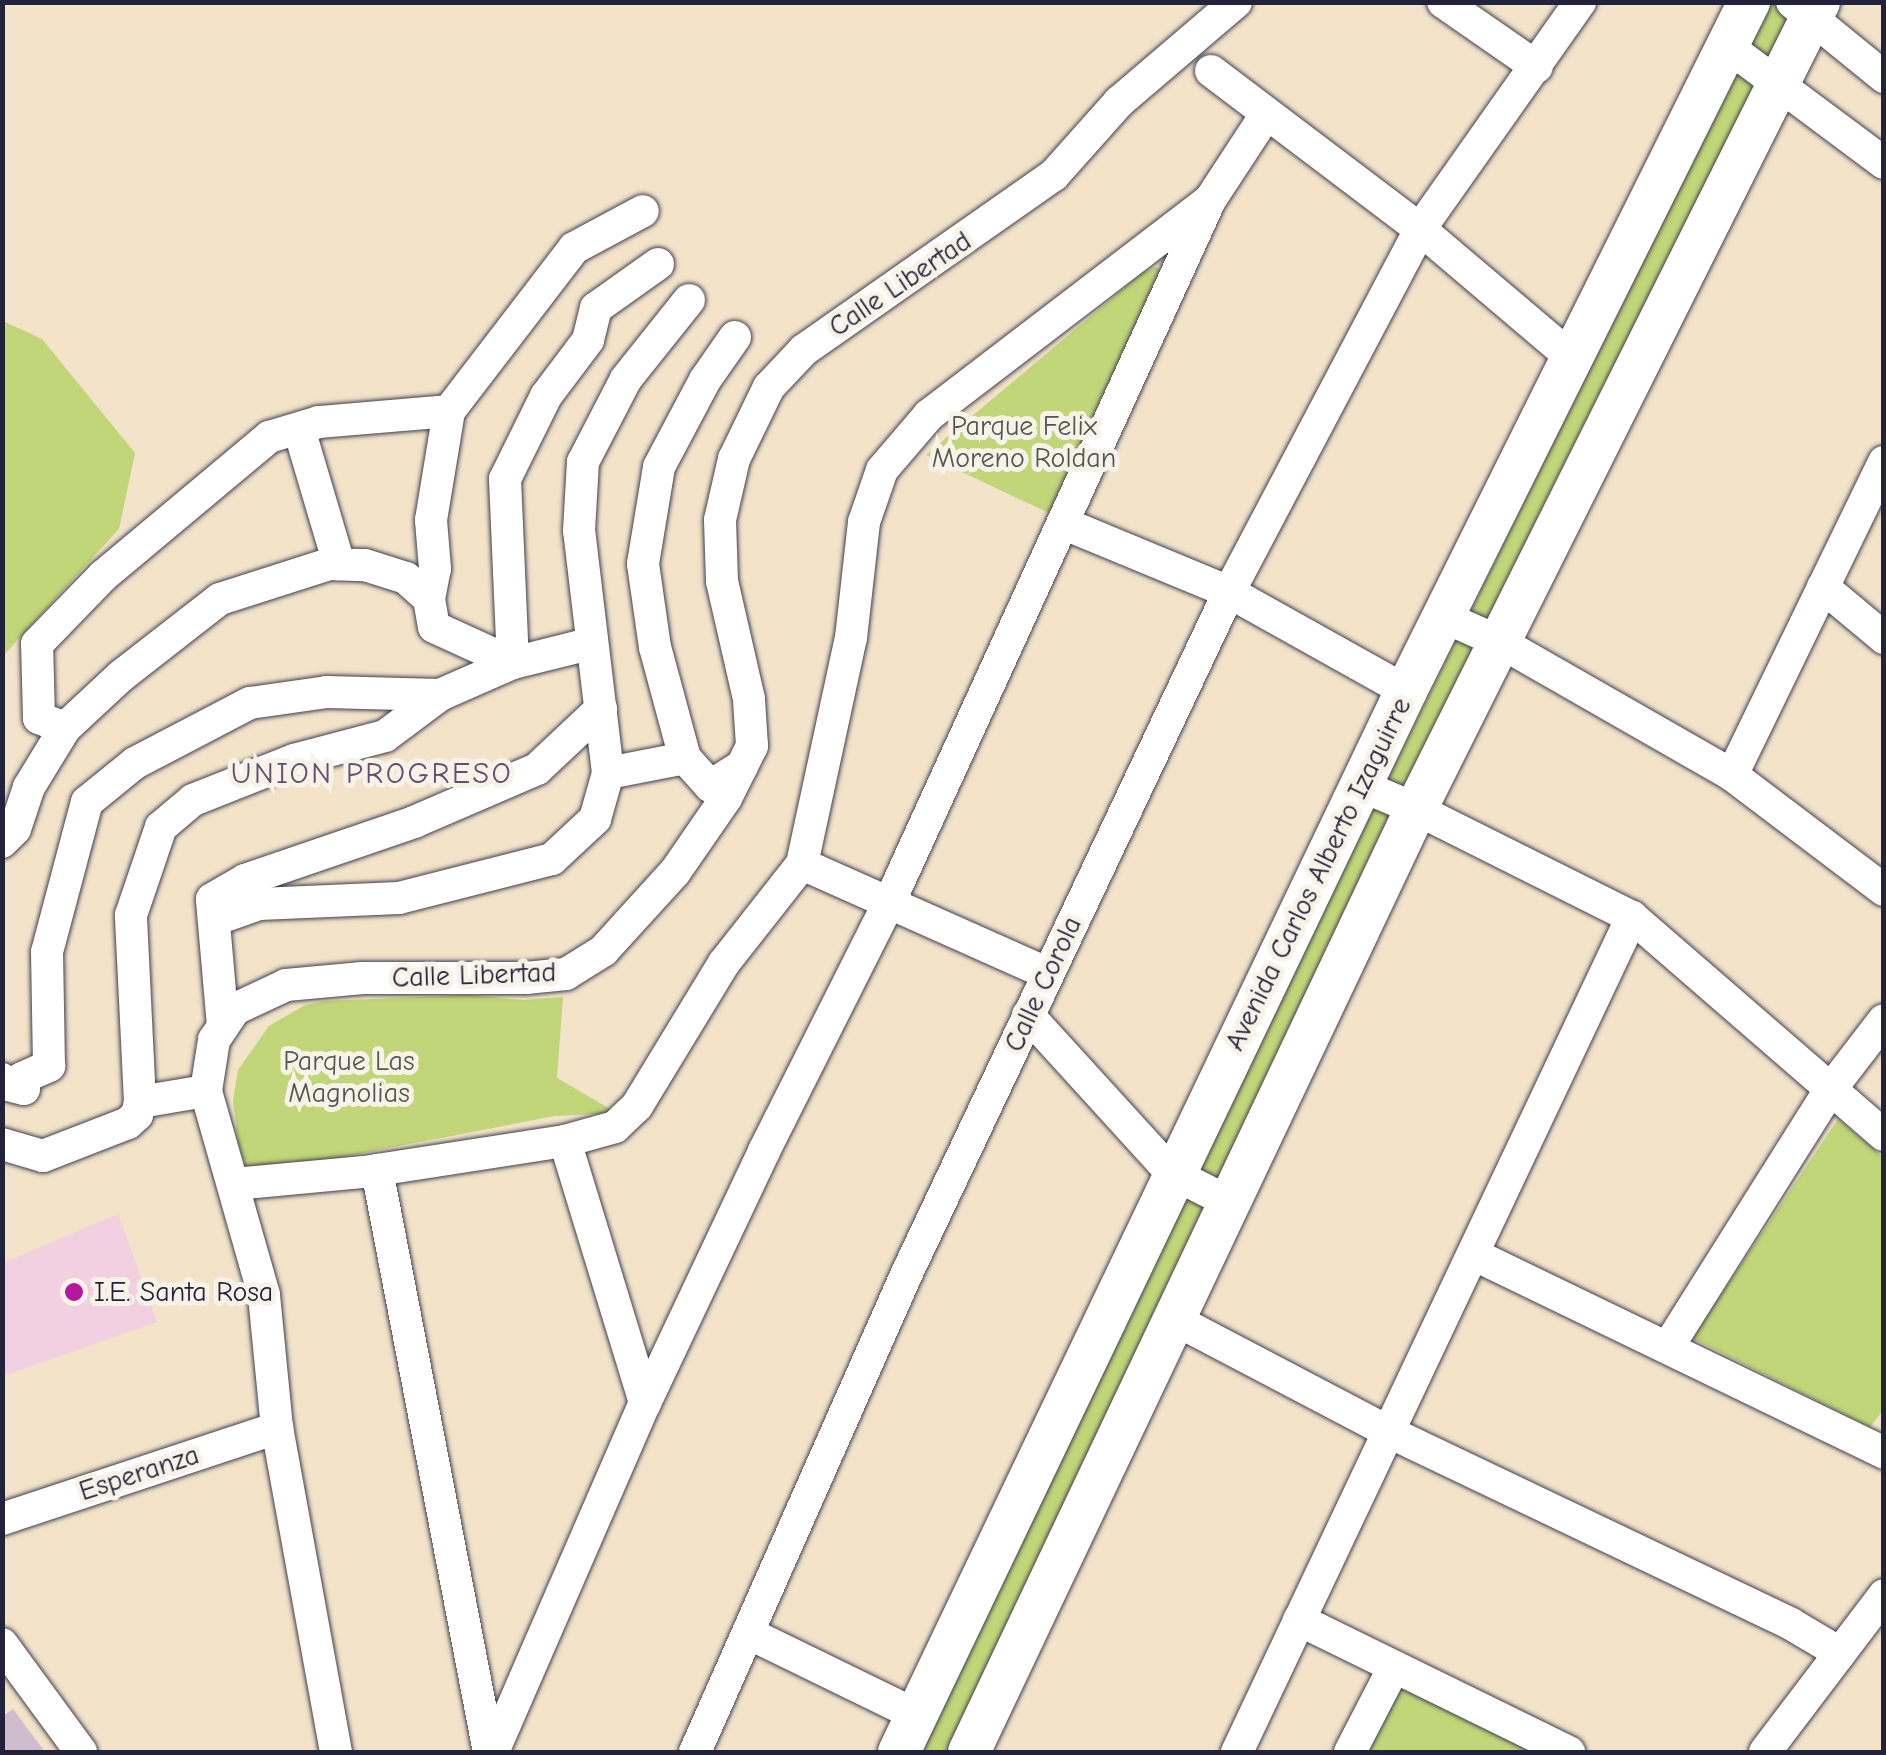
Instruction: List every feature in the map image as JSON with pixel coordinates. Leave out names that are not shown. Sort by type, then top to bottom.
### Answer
[{"type":"main road","name":"Avenida Carlos Alberto Izaguirre","points":[[908,1734],[1172,1174],[1406,691],[1749,2]]},
{"type":"main road","points":[[969,1752],[1416,809],[1779,84],[1807,8]]},
{"type":"street","name":"Calle Libertad","points":[[223,1026],[235,1009],[286,985],[364,978],[509,979],[566,974],[603,951],[676,872],[752,746],[749,699],[722,581],[720,520],[734,459],[769,387],[804,350],[1054,175],[1119,102],[1236,2]]},
{"type":"street","points":[[1443,2],[1537,67]]},
{"type":"street","name":"Calle Corola","points":[[696,1752],[906,1273],[1229,592],[1420,229],[1580,2]]},
{"type":"street","points":[[1807,8],[1884,78]]},
{"type":"street","points":[[1728,46],[1884,163]]},
{"type":"street","points":[[1211,71],[1265,116],[1420,229],[1570,356]]},
{"type":"street","points":[[491,1752],[645,1403],[764,1151],[890,901],[1066,524],[1210,200],[1265,116]]},
{"type":"street","points":[[234,1184],[377,1170],[565,1141],[615,1128],[637,1106],[724,963],[802,864],[851,638],[864,522],[882,470],[929,414],[1210,200]]},
{"type":"street","points":[[513,663],[434,627],[429,599],[435,569],[431,520],[449,411],[574,248],[643,211]]},
{"type":"street","points":[[513,663],[505,479],[546,396],[588,340],[596,308],[658,264]]},
{"type":"street","points":[[214,920],[260,904],[399,898],[552,859],[595,820],[608,774],[589,644],[579,531],[583,462],[626,380],[689,300]]},
{"type":"street","points":[[735,337],[705,380],[659,466],[643,564],[655,647],[686,758],[710,786],[742,766]]},
{"type":"street","points":[[65,728],[39,718],[37,644],[102,576],[269,436],[319,422],[449,411]]},
{"type":"street","points":[[299,429],[339,564]]},
{"type":"street","points":[[1732,775],[1884,462]]},
{"type":"street","points":[[1066,524],[1229,592],[1406,691]]},
{"type":"street","points":[[2,842],[16,830],[30,787],[65,728],[121,676],[220,600],[339,564],[365,565],[406,578],[429,599]]},
{"type":"street","points":[[1823,587],[1884,638]]},
{"type":"street","points":[[1444,617],[1500,642],[1732,775],[1884,890]]},
{"type":"street","points":[[2,1144],[43,1156],[137,1116],[140,1102],[130,914],[161,827],[193,800],[294,760],[385,736],[440,695],[513,663],[589,644]]},
{"type":"street","points":[[2,1079],[8,1085],[24,1088],[22,1078],[49,1066],[47,952],[87,802],[135,763],[250,703],[327,692],[440,695]]},
{"type":"street","points":[[336,1752],[277,1428],[264,1294],[206,1091],[214,1040],[223,1026],[212,899],[245,880],[414,822],[537,769],[601,710]]},
{"type":"street","points":[[608,774],[686,758]]},
{"type":"street","points":[[1362,786],[1632,917],[1884,1134]]},
{"type":"street","points":[[802,864],[1048,974]]},
{"type":"street","points":[[1237,1752],[1632,917]]},
{"type":"street","points":[[1028,1015],[1172,1174],[1227,1202]]},
{"type":"street","points":[[1668,1347],[1830,1090],[1884,1020]]},
{"type":"street","points":[[140,1102],[206,1091]]},
{"type":"street","points":[[565,1141],[645,1403]]},
{"type":"street","points":[[377,1170],[491,1752]]},
{"type":"street","points":[[1473,1254],[1884,1453]]},
{"type":"street","points":[[1172,1318],[1389,1432],[1792,1624],[1840,1652]]},
{"type":"street","name":"Esperanza","points":[[2,1520],[277,1428]]},
{"type":"street","points":[[1765,1752],[1840,1652],[1878,1610]]},
{"type":"street","points":[[1299,1620],[1569,1752]]},
{"type":"street","points":[[750,1634],[908,1734]]},
{"type":"street","points":[[9,1665],[81,1752]]},
{"type":"street","points":[[1350,1752],[1394,1667]]},
{"type":"shaded area","name":"I.E. Santa Rosa","points":[[118,1214],[157,1322],[3,1376],[3,1263]]},
{"type":"shaded area","points":[[13,1709],[45,1752],[3,1752],[3,1716]]},
{"type":"green space","points":[[1770,3],[1801,3],[1182,1256],[948,1752],[910,1752],[1610,320]]},
{"type":"green space","name":"Parque Felix Moreno Roldan","points":[[1156,267],[1162,270],[1049,513],[926,455],[1142,273]]},
{"type":"green space","points":[[3,321],[42,339],[135,453],[119,529],[3,656]]},
{"type":"green space","name":"Parque Las Magnolias","points":[[468,995],[523,1000],[563,997],[557,1078],[617,1113],[555,1116],[249,1175],[238,1143],[233,1100],[238,1070],[269,1026],[305,1005],[325,1001]]},
{"type":"green space","points":[[1838,1119],[1883,1157],[1883,1410],[1870,1427],[1692,1338]]},
{"type":"green space","points":[[1394,1682],[1533,1752],[1358,1752]]},
{"type":"place","name":"I.E. Santa Rosa","points":[[74,1292]]},
{"type":"district","name":"UNION PROGRESO","points":[[372,774]]}]
